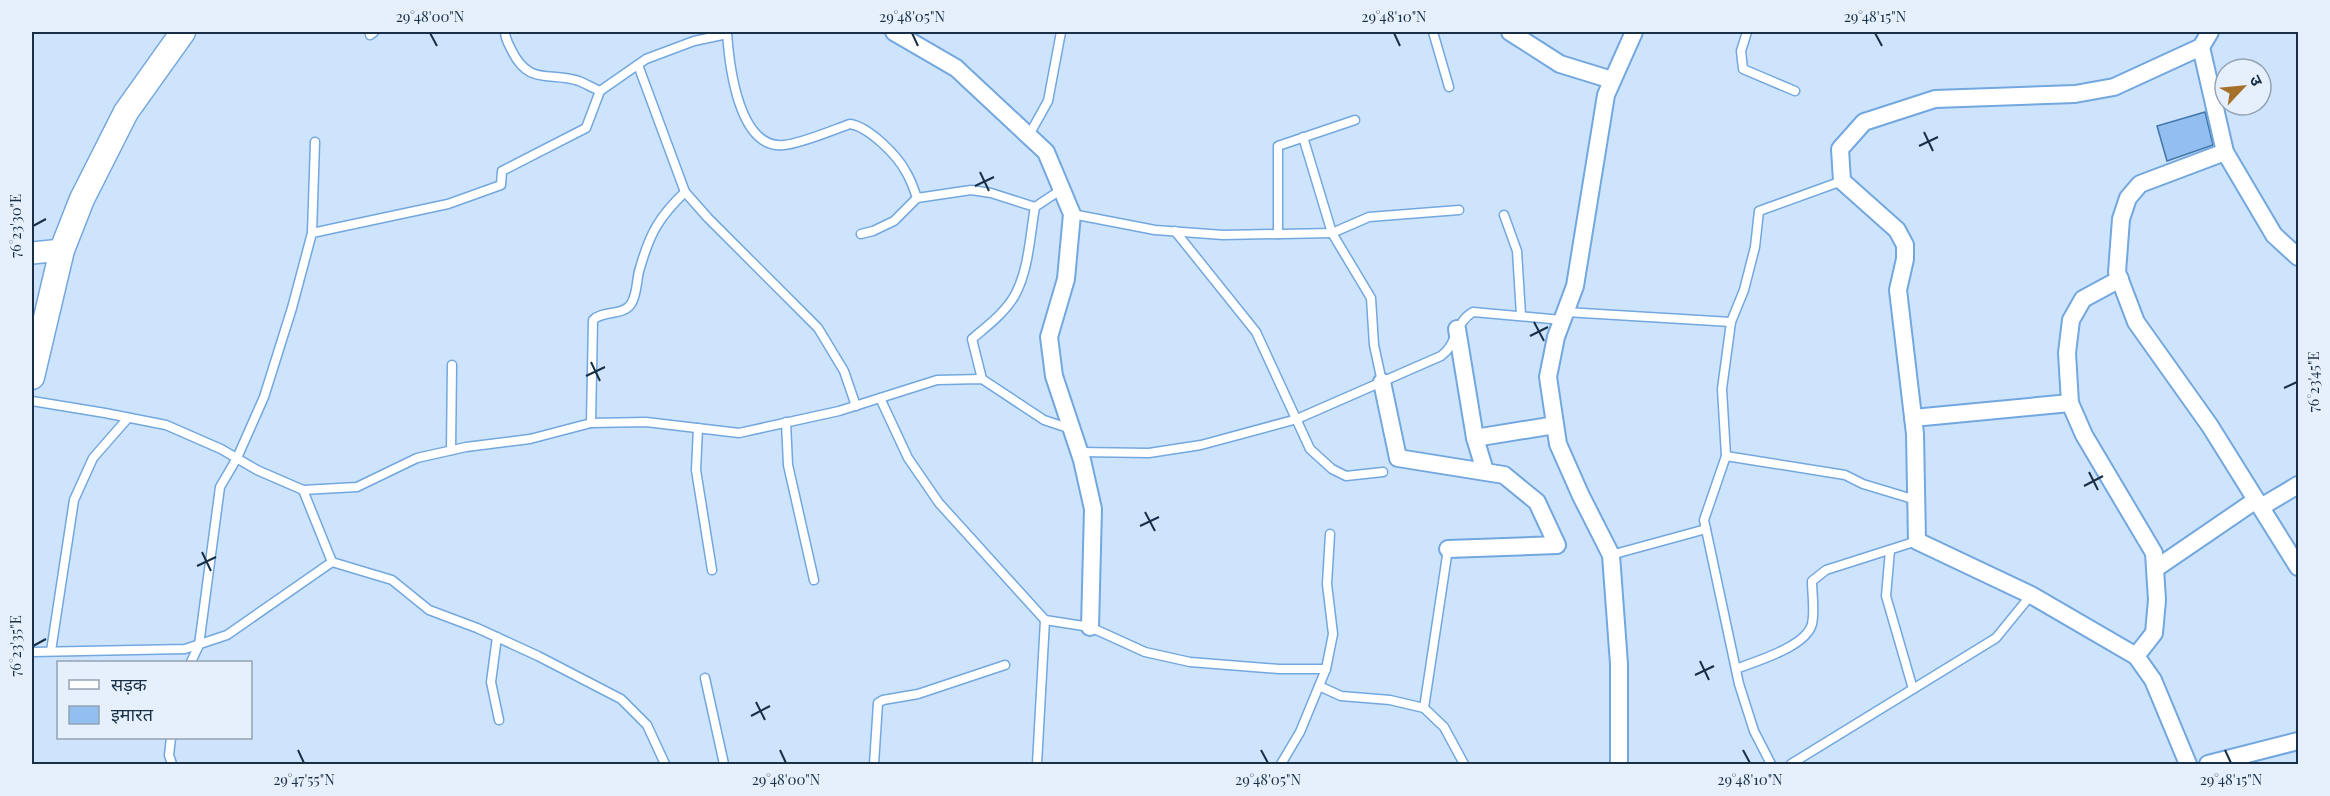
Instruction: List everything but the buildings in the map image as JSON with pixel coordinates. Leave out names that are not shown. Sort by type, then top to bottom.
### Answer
[{"type":"main road","points":[[32,377],[62,250],[82,199],[126,112],[183,32]]},
{"type":"street","points":[[894,32],[956,68],[1046,152],[1072,214],[1066,279],[1049,337],[1054,376],[1079,452],[1094,509],[1090,627]]},
{"type":"street","points":[[1510,32],[1560,64],[1612,80]]},
{"type":"street","points":[[1619,765],[1619,664],[1611,555],[1558,444],[1548,377],[1556,337],[1575,286],[1606,95],[1634,32]]},
{"type":"street","points":[[2188,765],[2153,680],[2136,656],[2031,595],[1917,541],[1913,418],[1898,290],[1905,259],[1905,244],[1897,230],[1842,181],[1840,149],[1864,122],[1935,99],[2075,94],[2114,87],[2201,47],[2210,32]]},
{"type":"street","points":[[2201,47],[2225,152],[2274,235],[2298,257]]},
{"type":"street","points":[[2225,152],[2140,184],[2128,198],[2121,219],[2117,272],[2136,322],[2191,397],[2298,567]]},
{"type":"street","points":[[32,253],[62,250]]},
{"type":"street","points":[[2120,279],[2083,299],[2070,320],[2067,353],[2070,403],[2084,435],[2154,553],[2157,600],[2154,633],[2136,656]]},
{"type":"street","points":[[1457,329],[1475,438],[1485,471]]},
{"type":"street","points":[[1382,382],[1398,458],[1504,475],[1537,502],[1557,545],[1448,549]]},
{"type":"street","points":[[1913,418],[2070,403]]},
{"type":"street","points":[[1475,438],[1555,425]]},
{"type":"street","points":[[2155,569],[2258,504],[2298,485]]},
{"type":"street","points":[[2208,765],[2298,741]]},
{"type":"lane","points":[[505,32],[514,56],[525,70],[546,78],[577,81],[600,91]]},
{"type":"lane","points":[[1029,135],[1047,101],[1061,32]]},
{"type":"lane","points":[[1433,32],[1449,87]]},
{"type":"lane","points":[[1747,32],[1742,51],[1743,69],[1795,91]]},
{"type":"lane","points":[[312,233],[447,204],[501,185],[502,171],[586,128],[600,91],[646,59],[694,40],[727,33],[732,84],[756,134],[768,142],[783,146],[850,124],[860,126],[876,137],[906,170],[917,198]]},
{"type":"lane","points":[[638,65],[685,192],[818,328],[844,370],[856,406]]},
{"type":"lane","points":[[1278,234],[1278,146],[1355,120]]},
{"type":"lane","points":[[1303,138],[1332,233],[1371,298],[1374,345],[1382,382]]},
{"type":"lane","points":[[192,661],[198,645],[220,487],[237,458],[264,397],[292,308],[312,233],[315,142]]},
{"type":"lane","points":[[1771,765],[1754,731],[1736,669],[1704,520],[1726,456],[1722,389],[1731,322],[1744,290],[1755,247],[1759,211],[1842,181]]},
{"type":"lane","points":[[982,379],[972,339],[995,320],[1015,295],[1026,264],[1035,207],[1062,189]]},
{"type":"lane","points":[[861,234],[894,221],[917,198],[971,190],[991,193],[1035,207]]},
{"type":"lane","points":[[591,423],[593,320],[597,316],[627,309],[632,303],[639,270],[652,231],[666,211],[685,192]]},
{"type":"lane","points":[[1072,214],[1222,236],[1332,233],[1368,217],[1459,210]]},
{"type":"lane","points":[[1504,215],[1517,251],[1521,315]]},
{"type":"lane","points":[[1176,231],[1256,332],[1310,449],[1332,469],[1346,476],[1383,472]]},
{"type":"lane","points":[[1079,452],[1149,453],[1202,445],[1297,419],[1449,350],[1457,329],[1473,312],[1731,322]]},
{"type":"lane","points":[[451,450],[452,365]]},
{"type":"lane","points":[[32,401],[166,426],[221,449],[257,470],[303,490],[357,487],[417,458],[451,450],[530,440],[591,423],[646,422],[739,433],[856,406],[938,380],[982,379],[1044,420],[1072,430]]},
{"type":"lane","points":[[880,398],[908,458],[939,503],[1045,620],[1090,627],[1145,652],[1190,662],[1279,669],[1326,669]]},
{"type":"lane","points":[[51,651],[74,500],[93,458],[128,418]]},
{"type":"lane","points":[[786,422],[788,465],[814,580]]},
{"type":"lane","points":[[698,428],[696,470],[712,570]]},
{"type":"lane","points":[[1726,456],[1845,475],[1863,484],[1916,500]]},
{"type":"lane","points":[[303,490],[332,562]]},
{"type":"lane","points":[[1611,555],[1706,529]]},
{"type":"lane","points":[[1281,765],[1299,732],[1326,669],[1333,634],[1327,584],[1329,534]]},
{"type":"lane","points":[[1736,669],[1783,650],[1800,640],[1807,632],[1812,624],[1812,581],[1818,575],[1826,570],[1917,541]]},
{"type":"lane","points":[[1424,708],[1448,549]]},
{"type":"lane","points":[[1890,550],[1886,596],[1913,689]]},
{"type":"lane","points":[[32,652],[184,650],[227,635],[332,562]]},
{"type":"lane","points":[[332,562],[392,580],[429,610],[538,656],[621,699],[647,725],[665,765]]},
{"type":"lane","points":[[1791,765],[1996,638],[2031,595]]},
{"type":"lane","points":[[1037,765],[1045,620]]},
{"type":"lane","points":[[497,637],[491,682],[499,720]]},
{"type":"lane","points":[[874,765],[878,703],[882,700],[918,694],[1005,665]]},
{"type":"lane","points":[[705,678],[724,765]]},
{"type":"lane","points":[[1318,686],[1341,696],[1390,700],[1424,708],[1444,727],[1464,765]]},
{"type":"lane","points":[[171,739],[169,755],[172,765]]}]
